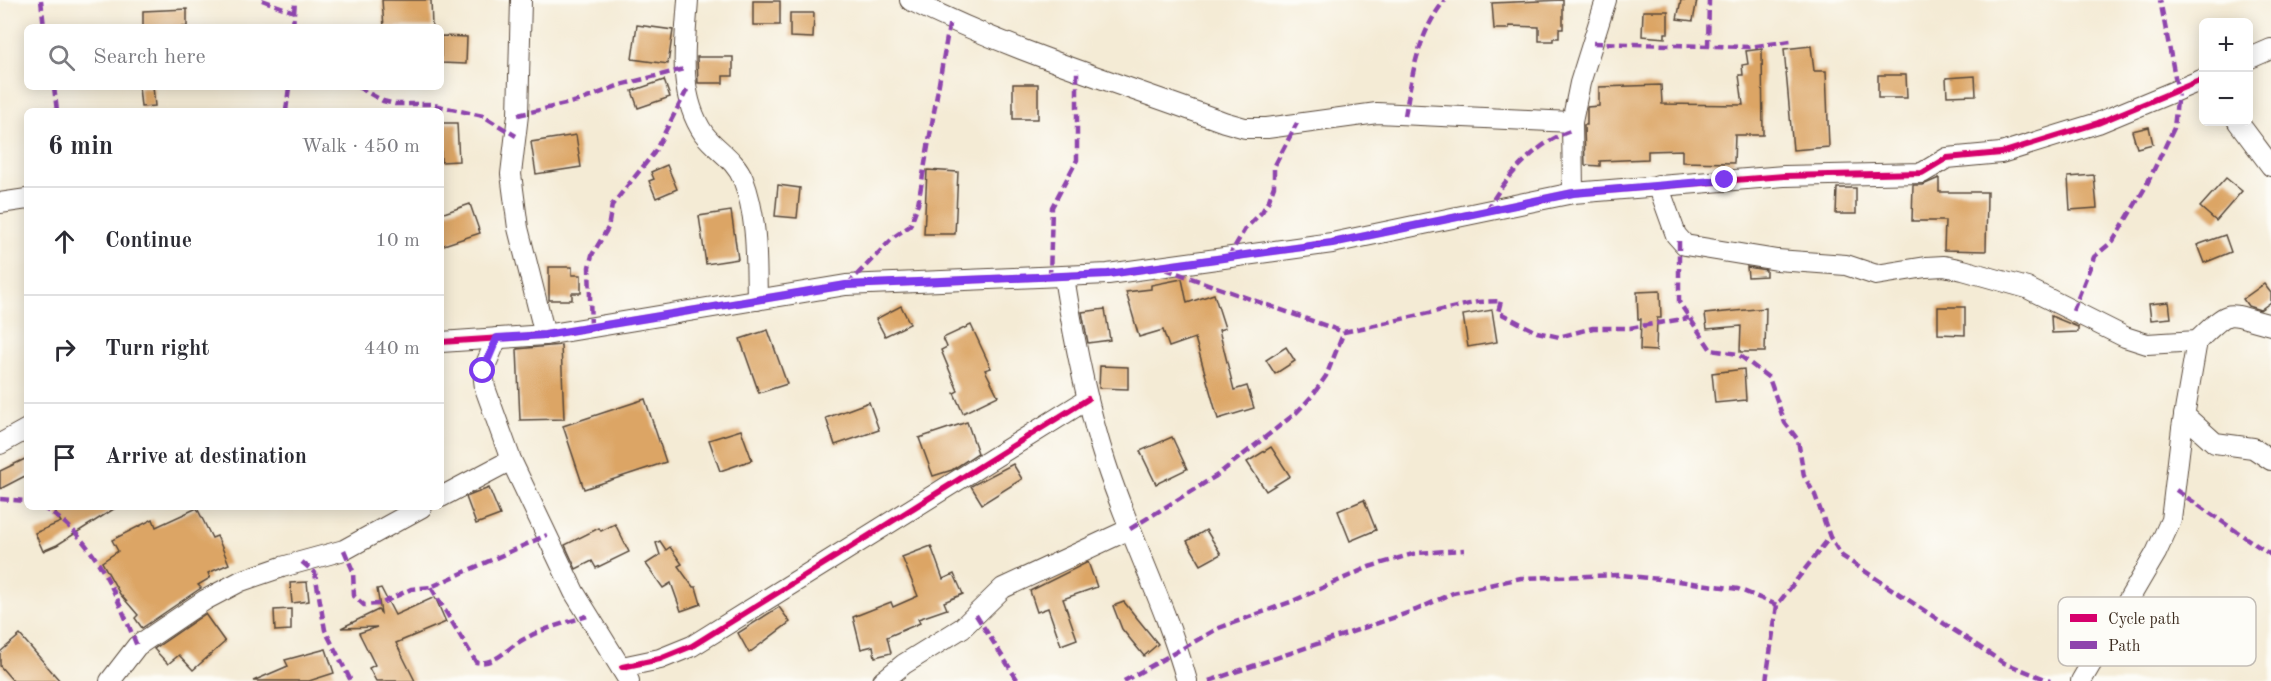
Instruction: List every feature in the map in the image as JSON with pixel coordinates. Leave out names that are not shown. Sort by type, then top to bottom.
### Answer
[{"type":"street","points":[[521,0],[518,115],[511,174],[518,228],[545,335]]},
{"type":"street","points":[[688,0],[684,69],[688,88],[704,133],[730,159],[742,177],[756,223],[757,300]]},
{"type":"street","points":[[910,0],[950,20],[1008,44],[1245,128],[1267,128],[1377,113],[1572,122]]},
{"type":"street","points":[[1573,193],[1572,122],[1580,83],[1606,0]]},
{"type":"street","points":[[2253,57],[2271,49]]},
{"type":"street","points":[[444,342],[545,335],[846,285],[1108,274],[1332,243],[1573,193],[1784,176],[1922,173],[1947,158],[2001,153],[2098,123],[2199,82]]},
{"type":"street","points":[[2241,126],[2271,166]]},
{"type":"street","points":[[1658,185],[1676,235],[1684,245],[1777,260],[1846,265],[1876,275],[1926,267],[1963,270],[2027,288],[2125,337],[2147,344],[2166,345],[2197,341]]},
{"type":"street","points":[[0,203],[24,199]]},
{"type":"street","points":[[1064,277],[1088,399],[1106,464],[1170,626],[1187,681]]},
{"type":"street","points":[[2130,597],[2156,553],[2171,520],[2184,415],[2197,341],[2218,319],[2226,315],[2238,315],[2271,325]]},
{"type":"street","points":[[497,338],[487,360],[484,380],[511,460],[574,592],[626,674],[692,646],[1088,399]]},
{"type":"street","points":[[2184,415],[2215,443],[2253,448],[2271,459]]},
{"type":"street","points":[[0,444],[24,431]]},
{"type":"street","points":[[444,495],[511,460]]},
{"type":"street","points":[[110,681],[137,646],[205,600],[241,581],[344,550],[417,510]]},
{"type":"street","points":[[883,681],[904,664],[962,628],[1004,588],[1130,529]]},
{"type":"street","points":[[2081,681],[2090,666]]},
{"type":"building","points":[[382,0],[431,0],[432,24],[384,24]]},
{"type":"building","points":[[1563,0],[1563,29],[1559,29],[1559,38],[1553,38],[1553,41],[1539,41],[1539,27],[1509,26],[1509,29],[1494,29],[1492,3]]},
{"type":"building","points":[[1681,0],[1697,0],[1693,21],[1677,19]]},
{"type":"building","points":[[753,1],[780,1],[780,25],[753,25]]},
{"type":"building","points":[[187,9],[187,24],[143,24],[143,11]]},
{"type":"building","points":[[1643,11],[1668,11],[1668,33],[1665,33],[1665,38],[1642,36]]},
{"type":"building","points":[[790,13],[814,13],[813,38],[790,37]]},
{"type":"building","points":[[637,25],[673,30],[668,64],[632,59]]},
{"type":"building","points":[[444,36],[467,37],[466,64],[444,63]]},
{"type":"building","points":[[1811,46],[1814,71],[1826,71],[1829,147],[1793,150],[1784,49]]},
{"type":"building","points":[[1762,49],[1763,135],[1735,135],[1734,163],[1682,162],[1682,150],[1648,151],[1648,159],[1600,161],[1600,166],[1585,165],[1584,125],[1587,125],[1587,107],[1599,106],[1599,87],[1661,85],[1662,104],[1743,105],[1739,75],[1743,75],[1742,65],[1748,64],[1746,51]]},
{"type":"building","points":[[697,57],[733,57],[733,76],[723,76],[723,83],[698,83]]},
{"type":"building","points":[[1878,75],[1906,75],[1907,98],[1878,98]]},
{"type":"building","points":[[1975,76],[1976,95],[1947,96],[1946,78]]},
{"type":"building","points":[[664,80],[670,97],[638,108],[632,91]]},
{"type":"building","points":[[1013,84],[1038,84],[1038,119],[1013,119]]},
{"type":"building","points":[[139,90],[153,90],[155,106],[141,107]]},
{"type":"building","points":[[444,123],[457,123],[459,161],[444,162]]},
{"type":"building","points":[[2149,127],[2153,144],[2137,148],[2132,131]]},
{"type":"building","points":[[576,135],[581,167],[536,174],[531,142]]},
{"type":"building","points":[[667,165],[677,189],[656,198],[649,181],[654,179],[651,172]]},
{"type":"building","points":[[927,170],[958,172],[955,234],[924,234]]},
{"type":"building","points":[[2094,175],[2097,208],[2070,210],[2068,177]]},
{"type":"building","points":[[1939,178],[1939,192],[1987,192],[1986,251],[1944,250],[1945,221],[1912,221],[1913,185],[1923,185]]},
{"type":"building","points":[[2226,178],[2242,191],[2216,221],[2200,207]]},
{"type":"building","points":[[778,185],[800,188],[797,218],[775,216]]},
{"type":"building","points":[[1837,188],[1856,188],[1856,214],[1836,214]]},
{"type":"building","points":[[470,204],[480,233],[444,245],[444,213]]},
{"type":"building","points":[[731,211],[738,259],[706,264],[699,216]]},
{"type":"building","points":[[2225,235],[2231,252],[2204,263],[2197,245]]},
{"type":"building","points":[[549,267],[572,267],[572,275],[581,275],[581,293],[572,293],[572,300],[549,300]]},
{"type":"building","points":[[1747,267],[1766,270],[1766,276],[1748,277]]},
{"type":"building","points":[[1182,279],[1187,303],[1214,294],[1225,328],[1219,330],[1234,390],[1247,386],[1254,408],[1218,419],[1195,338],[1169,347],[1163,330],[1139,337],[1126,292],[1151,289],[1151,285]]},
{"type":"building","points":[[2264,284],[2271,293],[2271,302],[2260,310],[2248,306],[2243,299]]},
{"type":"building","points":[[1660,291],[1661,318],[1657,318],[1656,351],[1640,350],[1641,319],[1638,319],[1637,292]]},
{"type":"building","points":[[2169,302],[2171,318],[2151,320],[2149,304]]},
{"type":"building","points":[[901,306],[910,324],[885,336],[876,319]]},
{"type":"building","points":[[1938,307],[1965,307],[1965,335],[1938,334]]},
{"type":"building","points":[[1766,308],[1765,352],[1740,352],[1741,326],[1707,329],[1705,314]]},
{"type":"building","points":[[1105,309],[1110,340],[1088,343],[1082,312]]},
{"type":"building","points":[[1492,310],[1497,342],[1468,347],[1463,315]]},
{"type":"building","points":[[2051,316],[2078,327],[2078,332],[2052,333]]},
{"type":"building","points":[[971,325],[991,368],[985,370],[998,396],[963,413],[954,393],[958,391],[941,350],[947,347],[943,338]]},
{"type":"building","points":[[768,330],[787,384],[759,393],[740,339]]},
{"type":"building","points":[[561,345],[564,419],[520,420],[517,349]]},
{"type":"building","points":[[1286,347],[1295,361],[1275,374],[1266,360]]},
{"type":"building","points":[[1100,366],[1128,367],[1128,389],[1099,388]]},
{"type":"building","points":[[1744,369],[1746,400],[1715,403],[1712,373]]},
{"type":"building","points":[[645,399],[666,462],[584,489],[563,426]]},
{"type":"building","points":[[869,402],[879,430],[835,445],[826,418]]},
{"type":"building","points":[[967,422],[978,453],[952,470],[933,476],[919,438]]},
{"type":"building","points":[[741,430],[752,460],[720,471],[709,440]]},
{"type":"building","points":[[1172,437],[1187,469],[1156,484],[1140,451]]},
{"type":"building","points":[[1271,447],[1290,476],[1266,491],[1247,462]]},
{"type":"building","points":[[24,459],[24,477],[0,489],[0,471]]},
{"type":"building","points":[[1013,464],[1022,479],[982,504],[971,486]]},
{"type":"building","points":[[489,488],[500,515],[476,524],[466,497]]},
{"type":"building","points":[[1364,500],[1376,530],[1350,541],[1338,511]]},
{"type":"building","points":[[54,510],[112,510],[57,545],[43,551],[35,533],[61,522]]},
{"type":"building","points":[[193,510],[198,510],[212,538],[217,536],[229,564],[208,573],[210,578],[198,585],[201,588],[142,628],[135,618],[138,615],[120,594],[102,562],[118,551],[112,540],[153,519],[156,527]]},
{"type":"building","points":[[615,524],[629,552],[596,568],[592,561],[576,569],[565,545],[599,528],[601,531]]},
{"type":"building","points":[[1206,530],[1221,554],[1201,565],[1187,541]]},
{"type":"building","points":[[660,541],[666,550],[670,547],[682,564],[678,566],[693,587],[696,587],[701,604],[681,611],[671,583],[663,588],[646,564],[660,555],[656,543]]},
{"type":"building","points":[[931,546],[943,579],[954,574],[963,594],[944,602],[947,609],[918,619],[920,623],[887,637],[891,653],[875,657],[873,646],[861,649],[853,617],[891,602],[893,607],[918,596],[902,557]]},
{"type":"building","points":[[1088,562],[1097,587],[1063,599],[1077,639],[1061,645],[1048,608],[1037,612],[1030,591]]},
{"type":"building","points":[[307,582],[309,601],[292,603],[290,583]]},
{"type":"building","points":[[381,588],[395,615],[435,597],[446,622],[396,643],[415,681],[376,681],[369,668],[375,665],[359,633],[377,627],[341,628],[378,610],[381,613],[377,589]]},
{"type":"building","points":[[1124,602],[1158,644],[1144,656],[1122,629],[1113,606]]},
{"type":"building","points":[[779,607],[790,622],[749,653],[738,633]]},
{"type":"building","points":[[291,609],[291,630],[275,631],[274,610]]},
{"type":"building","points":[[205,614],[225,642],[193,670],[179,655],[168,664],[154,649]]},
{"type":"building","points":[[20,635],[60,681],[13,681],[0,666],[0,652]]},
{"type":"building","points":[[326,649],[334,673],[309,681],[253,681],[288,666],[285,660]]},
{"type":"marked path","points":[[41,0],[44,24]]},
{"type":"marked path","points":[[262,0],[294,12]]},
{"type":"marked path","points":[[293,24],[295,0]]},
{"type":"marked path","points":[[1405,116],[1422,40],[1445,0]]},
{"type":"marked path","points":[[1708,47],[1709,0]]},
{"type":"marked path","points":[[2073,311],[2094,257],[2113,241],[2145,188],[2174,128],[2178,92],[2160,0]]},
{"type":"marked path","points":[[847,285],[895,236],[910,226],[918,204],[950,20]]},
{"type":"marked path","points":[[1593,43],[1750,47],[1791,41]]},
{"type":"marked path","points":[[1050,278],[1052,207],[1077,160],[1077,68]]},
{"type":"marked path","points":[[518,115],[582,100],[620,85],[684,69]]},
{"type":"marked path","points":[[591,327],[589,267],[592,255],[608,228],[612,205],[654,153],[688,88]]},
{"type":"marked path","points":[[54,90],[57,108]]},
{"type":"marked path","points":[[286,108],[289,90]]},
{"type":"marked path","points":[[363,90],[383,101],[395,104],[429,104],[483,116],[516,136]]},
{"type":"marked path","points":[[1228,258],[1245,229],[1262,212],[1269,200],[1274,186],[1274,167],[1297,123]]},
{"type":"marked path","points":[[1487,211],[1502,187],[1522,163],[1546,143],[1571,131]]},
{"type":"marked path","points":[[1679,241],[1679,302],[1711,350],[1738,354],[1769,378],[1785,423],[1798,440],[1804,476],[1815,495],[1830,537],[1842,556],[2002,662],[2050,681]]},
{"type":"marked path","points":[[1165,269],[1344,332],[1478,302],[1501,301],[1498,312],[1537,332],[1559,337],[1593,328],[1630,328],[1689,318]]},
{"type":"marked path","points":[[1130,529],[1216,476],[1296,413],[1326,376],[1344,332]]},
{"type":"marked path","points":[[2176,490],[2271,555]]},
{"type":"marked path","points":[[0,499],[24,501]]},
{"type":"marked path","points":[[46,510],[75,533],[89,549],[121,607],[137,646]]},
{"type":"marked path","points":[[344,550],[353,571],[354,596],[364,605],[380,604],[411,589],[431,587],[547,535]]},
{"type":"marked path","points":[[1766,681],[1777,605],[1830,537]]},
{"type":"marked path","points":[[1124,681],[1219,628],[1293,601],[1369,567],[1416,553],[1464,550]]},
{"type":"marked path","points":[[302,562],[315,573],[325,630],[351,681]]},
{"type":"marked path","points":[[1209,681],[1416,610],[1453,593],[1521,578],[1621,575],[1678,581],[1738,589],[1777,605]]},
{"type":"marked path","points":[[431,587],[476,662],[492,660],[530,636],[587,616]]},
{"type":"marked path","points":[[976,615],[1018,681]]},
{"type":"cycle path","points":[[444,342],[545,335],[846,285],[1108,274],[1332,243],[1573,193],[1784,176],[1922,173],[1947,158],[2001,153],[2098,123],[2199,81]]},
{"type":"cycle path","points":[[622,667],[660,659],[692,646],[1088,399]]},
{"type":"route","points":[[483,371],[497,338],[545,335],[846,285],[1108,274],[1332,243],[1573,193],[1725,180]]}]
